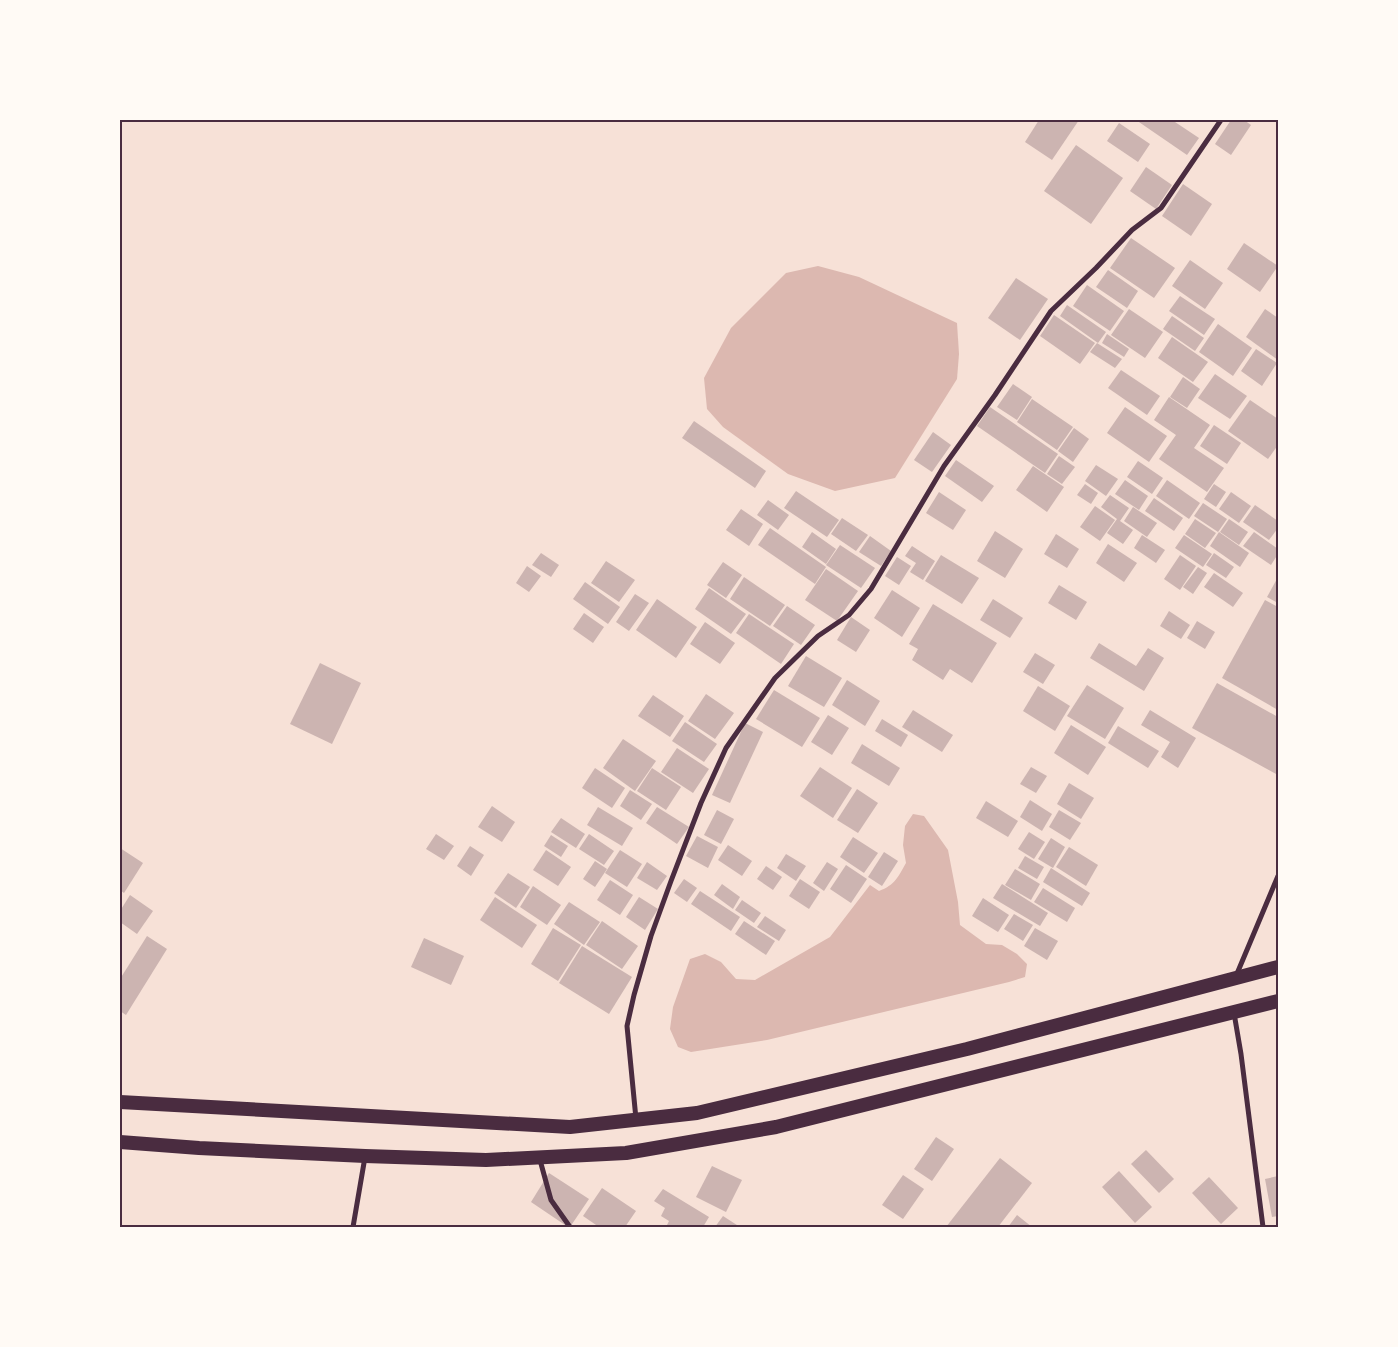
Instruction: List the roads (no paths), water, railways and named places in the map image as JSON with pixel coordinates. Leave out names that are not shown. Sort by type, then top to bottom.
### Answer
[{"type":"highway","points":[[120,1102],[570,1127],[697,1114],[967,1049],[1278,967]]},
{"type":"highway","points":[[120,1142],[199,1148],[486,1160],[626,1153],[776,1126],[1278,1001]]},
{"type":"street","points":[[636,1120],[627,1026],[634,995],[651,936],[671,881],[701,803],[726,748],[775,678],[818,636],[849,615],[871,590],[944,466],[995,396],[1052,311],[1132,230],[1161,208],[1221,120]]},
{"type":"street","points":[[1235,978],[1278,876]]},
{"type":"street","points":[[1234,1013],[1263,1227]]},
{"type":"street","points":[[353,1227],[365,1156]]},
{"type":"street","points":[[539,1157],[550,1200],[570,1227]]}]
